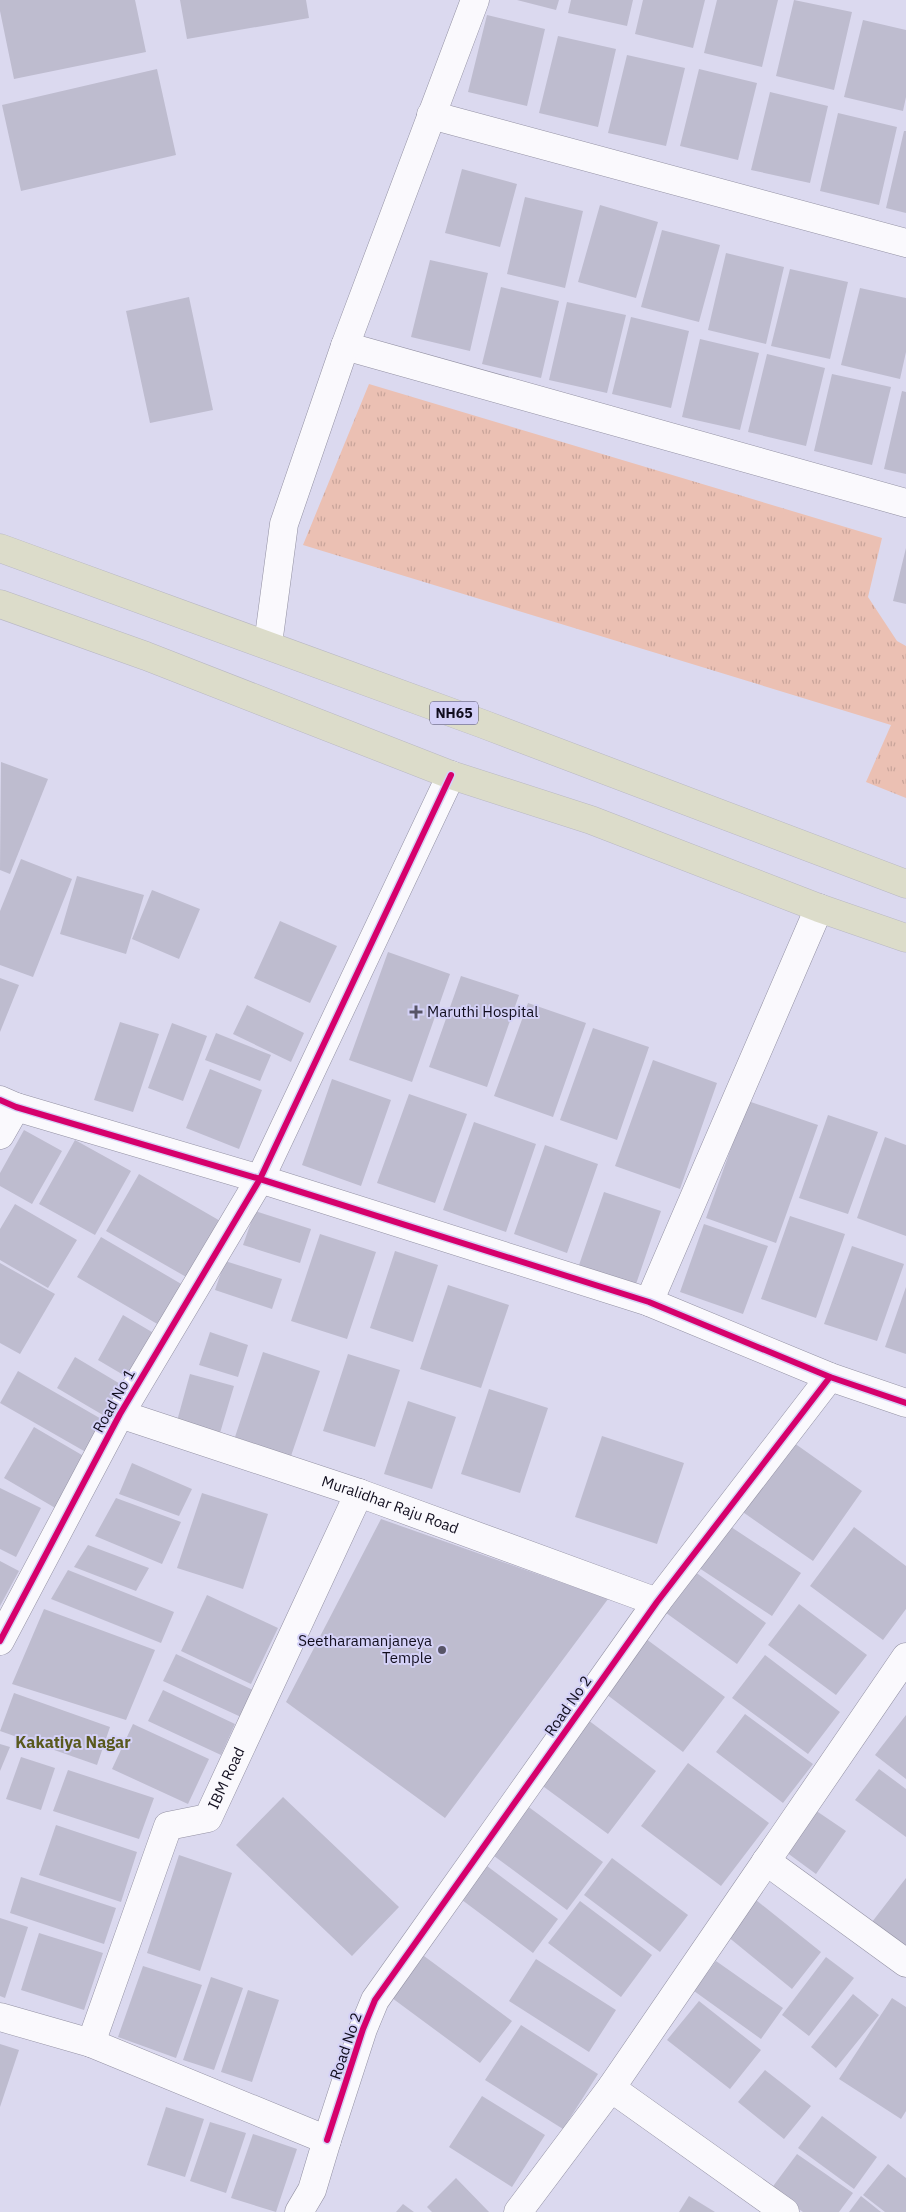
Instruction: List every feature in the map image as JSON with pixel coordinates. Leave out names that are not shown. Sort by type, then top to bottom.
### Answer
[{"type":"highway","name":"NH65","points":[[0,548],[268,644],[906,884]]},
{"type":"highway","points":[[0,604],[146,656],[451,775],[591,820],[820,908],[906,938]]},
{"type":"street","points":[[268,644],[284,524],[345,346],[475,0]]},
{"type":"street","points":[[431,116],[906,243]]},
{"type":"street","points":[[345,346],[906,503]]},
{"type":"street","name":"Road No 1","points":[[0,1642],[120,1414],[260,1179],[451,775]]},
{"type":"street","points":[[649,1302],[820,908]]},
{"type":"street","points":[[0,1135],[8,1103],[260,1179],[649,1302],[830,1377],[906,1403]]},
{"type":"street","name":"Road No 2","points":[[299,2212],[312,2190],[375,2000],[658,1602],[830,1377]]},
{"type":"street","name":"Muralidhar Raju Road","points":[[120,1414],[359,1493],[658,1602]]},
{"type":"street","name":"IBM Road","points":[[91,2043],[168,1826],[208,1818],[359,1493]]},
{"type":"street","points":[[518,2212],[611,2088],[906,1657]]},
{"type":"street","points":[[766,1861],[906,1963]]},
{"type":"street","points":[[0,2017],[91,2043],[327,2140]]},
{"type":"street","points":[[611,2088],[785,2212]]},
{"type":"green space","points":[[369,384],[882,538],[868,597],[897,641],[906,646],[906,798],[866,782],[891,725],[303,545]]},
{"type":"building","points":[[0,0],[135,0],[146,52],[14,79],[0,11]]},
{"type":"building","points":[[180,0],[306,0],[309,18],[187,39]]},
{"type":"building","points":[[517,0],[559,0],[556,10]]},
{"type":"building","points":[[571,0],[633,0],[627,26],[568,13]]},
{"type":"building","points":[[643,0],[705,0],[693,48],[635,34]]},
{"type":"building","points":[[717,0],[778,0],[762,67],[704,53]]},
{"type":"building","points":[[794,0],[852,12],[834,90],[776,76]]},
{"type":"building","points":[[487,15],[545,29],[527,106],[468,92]]},
{"type":"building","points":[[863,20],[906,30],[906,97],[903,111],[844,97]]},
{"type":"building","points":[[558,36],[616,49],[598,127],[539,113]]},
{"type":"building","points":[[627,55],[685,68],[666,146],[608,133]]},
{"type":"building","points":[[157,69],[176,155],[21,191],[2,105]]},
{"type":"building","points":[[699,69],[757,83],[738,160],[680,146]]},
{"type":"building","points":[[770,92],[828,106],[810,183],[751,170]]},
{"type":"building","points":[[838,113],[897,127],[879,205],[820,191]]},
{"type":"building","points":[[904,131],[906,131],[906,213],[886,208]]},
{"type":"building","points":[[462,169],[517,184],[500,247],[445,233]]},
{"type":"building","points":[[525,197],[583,211],[565,288],[507,274]]},
{"type":"building","points":[[600,205],[658,222],[636,298],[578,282]]},
{"type":"building","points":[[662,230],[720,245],[699,322],[641,307]]},
{"type":"building","points":[[726,253],[784,267],[766,344],[708,330]]},
{"type":"building","points":[[430,260],[488,273],[470,351],[411,337]]},
{"type":"building","points":[[790,269],[848,282],[830,359],[771,346]]},
{"type":"building","points":[[501,287],[559,301],[541,378],[482,364]]},
{"type":"building","points":[[860,288],[906,298],[906,352],[900,379],[841,365]]},
{"type":"building","points":[[189,297],[213,410],[150,423],[126,311]]},
{"type":"building","points":[[567,302],[626,315],[607,393],[549,380]]},
{"type":"building","points":[[631,317],[689,331],[671,408],[612,394]]},
{"type":"building","points":[[700,339],[759,353],[740,430],[682,417]]},
{"type":"building","points":[[767,354],[825,368],[806,446],[748,432]]},
{"type":"building","points":[[832,374],[891,387],[872,465],[814,451]]},
{"type":"building","points":[[902,391],[906,392],[906,474],[884,469]]},
{"type":"building","points":[[906,548],[906,604],[893,601]]},
{"type":"building","points":[[1,762],[48,779],[10,874],[0,870]]},
{"type":"building","points":[[21,859],[72,879],[33,977],[0,965],[0,911]]},
{"type":"building","points":[[77,876],[144,895],[126,954],[60,934]]},
{"type":"building","points":[[152,890],[200,909],[179,959],[132,939]]},
{"type":"building","points":[[280,921],[337,946],[310,1003],[254,978]]},
{"type":"building","points":[[388,952],[450,974],[412,1082],[349,1060]]},
{"type":"building","points":[[461,976],[519,995],[487,1087],[429,1067]]},
{"type":"building","points":[[0,978],[19,985],[0,1032]]},
{"type":"building","points":[[528,1003],[586,1023],[553,1117],[494,1096]]},
{"type":"building","points":[[247,1005],[304,1033],[291,1062],[233,1034]]},
{"type":"building","points":[[120,1022],[159,1034],[133,1112],[94,1100]]},
{"type":"building","points":[[172,1023],[207,1036],[183,1101],[148,1088]]},
{"type":"building","points":[[593,1028],[649,1047],[617,1140],[560,1120]]},
{"type":"building","points":[[216,1033],[271,1055],[260,1081],[205,1060]]},
{"type":"building","points":[[653,1060],[717,1083],[680,1189],[615,1166]]},
{"type":"building","points":[[210,1069],[262,1090],[239,1149],[186,1128]]},
{"type":"building","points":[[332,1079],[391,1100],[361,1186],[302,1165]]},
{"type":"building","points":[[409,1094],[467,1114],[435,1203],[377,1183]]},
{"type":"building","points":[[748,1101],[818,1125],[776,1243],[706,1218]]},
{"type":"building","points":[[828,1115],[878,1132],[848,1214],[799,1198]]},
{"type":"building","points":[[474,1122],[536,1144],[506,1232],[443,1210]]},
{"type":"building","points":[[24,1130],[62,1151],[32,1204],[0,1186],[0,1173]]},
{"type":"building","points":[[885,1137],[906,1145],[906,1236],[857,1218]]},
{"type":"building","points":[[75,1140],[131,1171],[95,1235],[39,1204]]},
{"type":"building","points":[[545,1145],[598,1164],[567,1253],[514,1234]]},
{"type":"building","points":[[139,1174],[222,1222],[188,1278],[106,1231]]},
{"type":"building","points":[[604,1192],[661,1211],[635,1287],[578,1268]]},
{"type":"building","points":[[15,1204],[77,1240],[48,1288],[0,1260],[0,1229]]},
{"type":"building","points":[[255,1211],[311,1229],[300,1263],[243,1245]]},
{"type":"building","points":[[790,1216],[845,1234],[816,1318],[761,1299]]},
{"type":"building","points":[[704,1224],[768,1246],[743,1314],[680,1292]]},
{"type":"building","points":[[320,1234],[376,1252],[347,1339],[291,1321]]},
{"type":"building","points":[[101,1237],[183,1285],[159,1325],[77,1277]]},
{"type":"building","points":[[852,1246],[904,1264],[877,1341],[824,1324]]},
{"type":"building","points":[[395,1251],[438,1265],[413,1342],[370,1328]]},
{"type":"building","points":[[225,1261],[282,1279],[272,1309],[215,1290]]},
{"type":"building","points":[[0,1263],[55,1294],[20,1354],[0,1343]]},
{"type":"building","points":[[448,1285],[509,1305],[481,1388],[420,1369]]},
{"type":"building","points":[[906,1287],[906,1354],[885,1347]]},
{"type":"building","points":[[123,1315],[157,1335],[132,1380],[98,1360]]},
{"type":"building","points":[[210,1332],[248,1345],[238,1377],[199,1365]]},
{"type":"building","points":[[263,1352],[320,1371],[291,1456],[235,1437]]},
{"type":"building","points":[[348,1354],[400,1370],[375,1447],[323,1431]]},
{"type":"building","points":[[75,1357],[127,1388],[108,1418],[57,1388]]},
{"type":"building","points":[[18,1371],[110,1424],[91,1455],[0,1403]]},
{"type":"building","points":[[190,1374],[234,1386],[220,1433],[177,1421]]},
{"type":"building","points":[[489,1389],[548,1408],[520,1493],[461,1474]]},
{"type":"building","points":[[408,1401],[456,1417],[432,1489],[384,1474]]},
{"type":"building","points":[[34,1427],[87,1458],[57,1509],[4,1478]]},
{"type":"building","points":[[602,1436],[684,1463],[657,1544],[575,1517]]},
{"type":"building","points":[[787,1438],[862,1491],[813,1561],[737,1508]]},
{"type":"building","points":[[132,1463],[192,1489],[179,1516],[119,1494]]},
{"type":"building","points":[[0,1488],[41,1508],[16,1557],[0,1549]]},
{"type":"building","points":[[202,1493],[268,1514],[243,1589],[177,1568]]},
{"type":"building","points":[[116,1498],[181,1522],[162,1564],[95,1536]]},
{"type":"building","name":"Seetharamanjaneya Temple","points":[[381,1519],[608,1599],[445,1818],[286,1702]]},
{"type":"building","points":[[722,1521],[801,1573],[772,1616],[693,1564]]},
{"type":"building","points":[[854,1527],[906,1566],[906,1609],[883,1640],[810,1586]]},
{"type":"building","points":[[88,1545],[149,1568],[136,1591],[74,1567]]},
{"type":"building","points":[[0,1561],[19,1571],[0,1606]]},
{"type":"building","points":[[691,1569],[766,1623],[737,1664],[662,1610]]},
{"type":"building","points":[[68,1570],[174,1612],[161,1643],[51,1599]]},
{"type":"building","points":[[207,1595],[278,1628],[251,1684],[181,1651]]},
{"type":"building","points":[[799,1604],[867,1655],[836,1695],[768,1645]]},
{"type":"building","points":[[44,1609],[155,1650],[126,1720],[12,1684]]},
{"type":"building","points":[[638,1633],[725,1697],[683,1752],[598,1688]]},
{"type":"building","points":[[176,1654],[253,1690],[241,1717],[163,1681]]},
{"type":"building","points":[[765,1655],[840,1712],[808,1754],[732,1698]]},
{"type":"building","points":[[163,1690],[235,1724],[221,1755],[148,1721]]},
{"type":"building","points":[[14,1693],[110,1727],[97,1765],[0,1731]]},
{"type":"building","points":[[745,1714],[813,1764],[783,1803],[716,1752]]},
{"type":"building","points":[[906,1715],[906,1779],[875,1755]]},
{"type":"building","points":[[588,1720],[656,1771],[608,1834],[540,1784]]},
{"type":"building","points":[[133,1724],[209,1759],[188,1804],[112,1769]]},
{"type":"building","points":[[0,1744],[10,1747],[0,1771]]},
{"type":"building","points":[[21,1757],[55,1768],[41,1810],[6,1799]]},
{"type":"building","points":[[688,1763],[769,1823],[721,1886],[641,1826]]},
{"type":"building","points":[[879,1769],[906,1789],[906,1837],[855,1800]]},
{"type":"building","points":[[68,1770],[154,1798],[139,1839],[53,1811]]},
{"type":"building","points":[[283,1797],[399,1907],[352,1956],[236,1845]]},
{"type":"building","points":[[526,1805],[603,1862],[567,1910],[490,1853]]},
{"type":"building","points":[[815,1810],[846,1831],[816,1874],[786,1852]]},
{"type":"building","points":[[56,1825],[137,1852],[121,1902],[39,1875]]},
{"type":"building","points":[[179,1855],[232,1873],[200,1971],[147,1953]]},
{"type":"building","points":[[612,1858],[688,1915],[660,1952],[584,1895]]},
{"type":"building","points":[[483,1863],[558,1919],[533,1953],[458,1897]]},
{"type":"building","points":[[21,1877],[116,1908],[104,1944],[10,1913]]},
{"type":"building","points":[[906,1878],[906,1947],[872,1922]]},
{"type":"building","points":[[756,1900],[821,1952],[792,1989],[727,1936]]},
{"type":"building","points":[[580,1901],[652,1955],[621,1997],[548,1943]]},
{"type":"building","points":[[0,1918],[28,1927],[5,1998],[0,1996]]},
{"type":"building","points":[[39,1933],[103,1953],[84,2010],[21,1990]]},
{"type":"building","points":[[424,1956],[512,2021],[480,2063],[392,1998]]},
{"type":"building","points":[[826,1957],[854,1978],[809,2036],[782,2015]]},
{"type":"building","points":[[536,1959],[616,2010],[589,2052],[509,2001]]},
{"type":"building","points":[[716,1961],[783,2008],[761,2039],[694,1991]]},
{"type":"building","points":[[143,1966],[202,1985],[176,2058],[118,2037]]},
{"type":"building","points":[[211,1977],[243,1988],[214,2070],[183,2060]]},
{"type":"building","points":[[248,1990],[279,2000],[252,2082],[221,2072]]},
{"type":"building","points":[[853,1994],[879,2015],[836,2068],[811,2047]]},
{"type":"building","points":[[892,1998],[906,2007],[906,2111],[901,2119],[839,2079]]},
{"type":"building","points":[[699,2001],[761,2050],[730,2089],[667,2040]]},
{"type":"building","points":[[521,2025],[598,2074],[563,2129],[485,2080]]},
{"type":"building","points":[[0,2044],[19,2050],[0,2107]]},
{"type":"building","points":[[765,2070],[811,2106],[784,2139],[738,2102]]},
{"type":"building","points":[[482,2096],[545,2135],[512,2187],[449,2147]]},
{"type":"building","points":[[166,2107],[204,2119],[185,2177],[147,2165]]},
{"type":"building","points":[[822,2116],[877,2157],[854,2189],[798,2148]]},
{"type":"building","points":[[210,2122],[246,2133],[226,2193],[190,2181]]},
{"type":"building","points":[[253,2134],[297,2149],[276,2212],[231,2198]]},
{"type":"building","points":[[797,2154],[853,2193],[839,2212],[803,2212],[771,2189]]},
{"type":"building","points":[[888,2164],[906,2178],[906,2212],[885,2212],[863,2195]]},
{"type":"building","points":[[456,2178],[489,2212],[432,2212],[427,2207]]},
{"type":"building","points":[[689,2196],[715,2212],[679,2212]]},
{"type":"building","points":[[861,2196],[881,2212],[849,2212]]},
{"type":"building","points":[[403,2204],[414,2212],[396,2212]]},
{"type":"cycle path","points":[[0,1641],[120,1414],[260,1179],[451,775]]},
{"type":"cycle path","points":[[0,1100],[16,1107],[260,1179],[649,1302],[830,1377],[906,1403]]},
{"type":"cycle path","points":[[327,2140],[363,2029],[375,2000],[657,1602],[830,1377]]},
{"type":"place","name":"Maruthi Hospital","points":[[416,1012]]},
{"type":"place","name":"Seetharamanjaneya Temple","points":[[442,1650]]},
{"type":"district","name":"Kakatiya Nagar","points":[[73,1742]]}]
